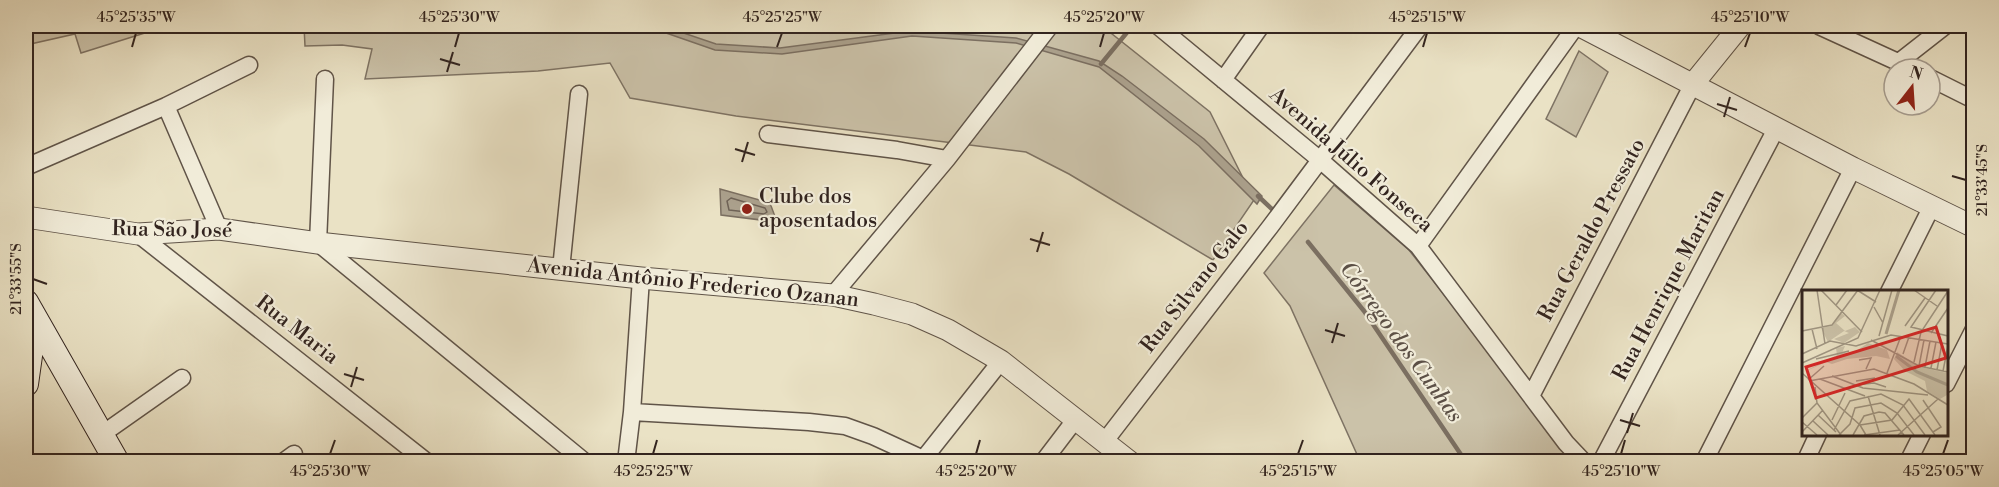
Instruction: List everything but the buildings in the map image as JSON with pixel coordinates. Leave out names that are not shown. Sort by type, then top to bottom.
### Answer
[{"type":"main road","points":[[26,384],[30,311]]},
{"type":"main road","points":[[30,311],[117,462]]},
{"type":"street","points":[[833,295],[946,159],[1050,26]]},
{"type":"street","name":"Avenida Júlio Fonseca","points":[[1158,26],[1319,159],[1418,246],[1566,442],[1584,462]]},
{"type":"street","points":[[1223,80],[1261,26]]},
{"type":"street","name":"Rua Silvano Galo","points":[[1105,441],[1270,227],[1420,26]]},
{"type":"street","points":[[1418,246],[1578,26],[1776,129],[1974,227]]},
{"type":"street","points":[[1693,84],[1740,26]]},
{"type":"street","points":[[1820,26],[1887,57]]},
{"type":"street","points":[[1915,57],[1945,26]]},
{"type":"street","points":[[26,167],[166,106],[249,65]]},
{"type":"street","points":[[325,79],[318,243],[585,462]]},
{"type":"street","name":"Rua Geraldo Pressato","points":[[1531,396],[1693,84]]},
{"type":"street","points":[[1942,84],[1974,100]]},
{"type":"street","points":[[561,269],[579,94]]},
{"type":"street","points":[[166,106],[219,229]]},
{"type":"street","name":"Rua Henrique Maritan","points":[[1601,462],[1776,129]]},
{"type":"street","points":[[768,134],[897,150],[946,159]]},
{"type":"street","points":[[1704,462],[1853,168]]},
{"type":"street","points":[[1890,290],[1932,206]]},
{"type":"street","name":"Rua São José","points":[[26,217],[138,234],[219,229],[318,243]]},
{"type":"street","name":"Rua Maria","points":[[138,234],[427,462]]},
{"type":"street","name":"Avenida Antônio Frederico Ozanan","points":[[318,243],[641,278],[833,295],[912,314],[948,330],[1001,361],[1130,462]]},
{"type":"street","points":[[626,462],[632,412],[641,278]]},
{"type":"street","points":[[1948,382],[1974,329]]},
{"type":"street","points":[[632,412],[845,426],[873,436],[922,460],[1001,361]]},
{"type":"street","points":[[101,435],[182,378]]},
{"type":"street","points":[[1042,462],[1075,420]]},
{"type":"street","points":[[1805,462],[1818,436]]},
{"type":"street","points":[[1908,462],[1921,436]]},
{"type":"shaded area","points":[[26,26],[167,26],[81,53],[75,34],[26,45]]},
{"type":"shaded area","points":[[304,26],[1102,26],[1210,112],[1254,200],[1213,260],[1069,174],[1026,152],[736,116],[630,98],[610,63],[538,71],[365,79],[372,49],[342,45],[305,46]]},
{"type":"shaded area","points":[[1579,51],[1608,72],[1576,137],[1546,119]]},
{"type":"shaded area","points":[[1334,185],[1409,250],[1575,461],[1360,461],[1290,306],[1264,273]]},
{"type":"water","points":[[646,26],[663,26],[716,44],[780,48],[910,31],[1016,38],[1099,61],[1204,139],[1262,196],[1257,204],[1199,146],[1099,67],[1016,43],[912,36],[782,54],[715,50]]},
{"type":"water","name":"Clube dos aposentados","points":[[720,189],[770,203],[777,222],[721,215]]},
{"type":"waterway","points":[[1101,64],[1129,30]]},
{"type":"waterway","name":"Córrego dos Cunhas","points":[[1258,196],[1274,211]]},
{"type":"waterway","name":"Córrego dos Cunhas","points":[[1308,242],[1364,311],[1466,462]]},
{"type":"place","name":"Clube dos aposentados","points":[[747,209]]}]
